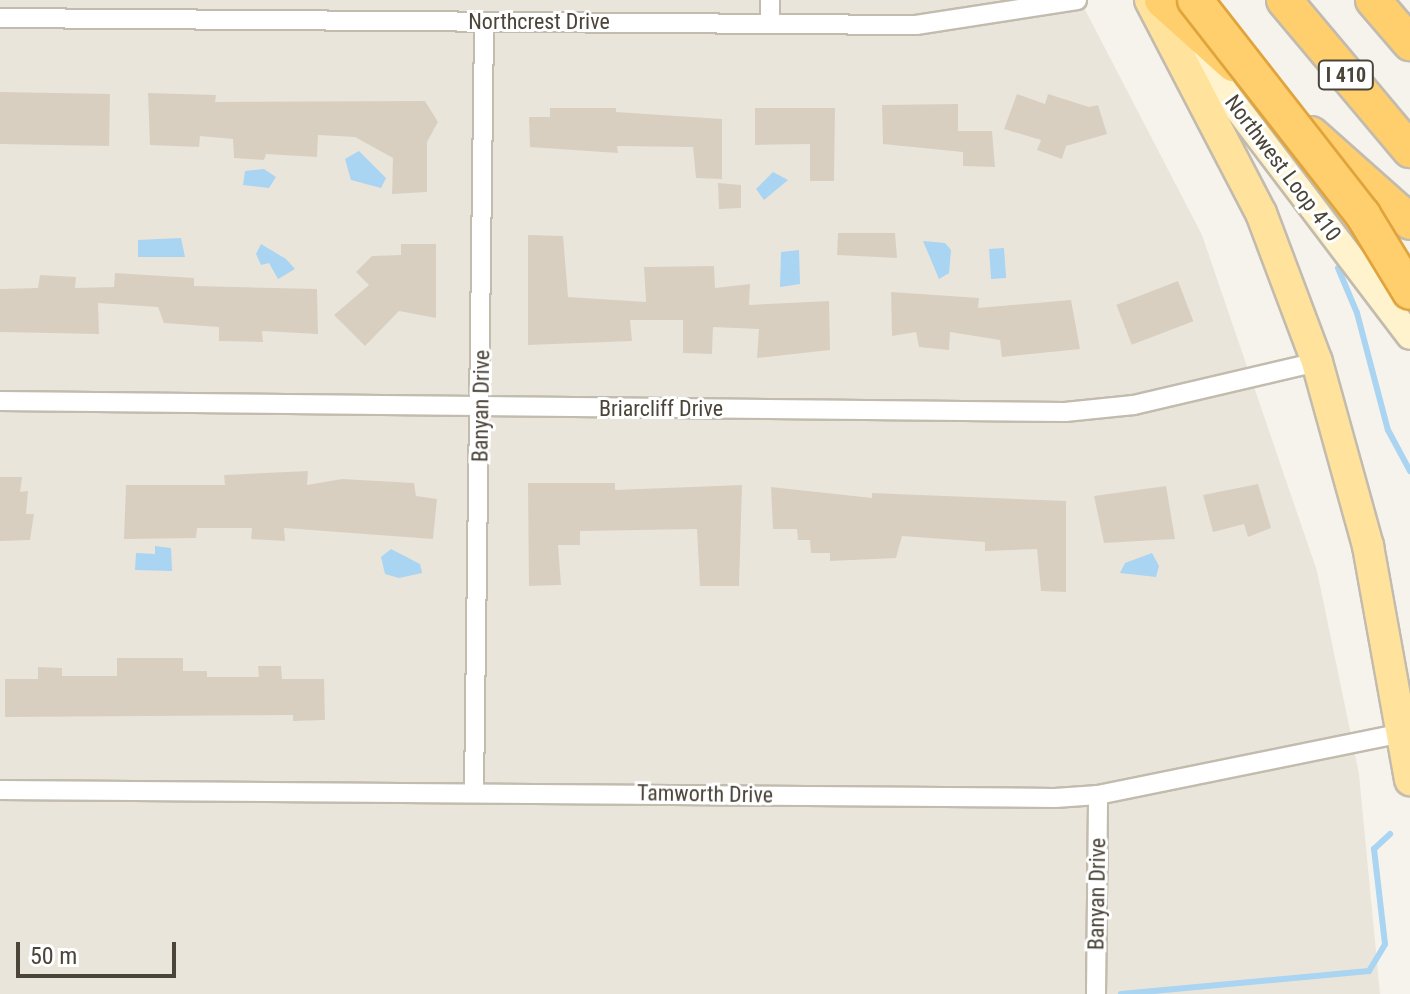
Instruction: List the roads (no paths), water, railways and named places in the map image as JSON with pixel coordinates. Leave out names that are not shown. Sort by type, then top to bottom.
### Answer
[{"type":"highway","points":[[1162,0],[1410,222]]},
{"type":"highway","points":[[1195,0],[1363,215],[1410,292]]},
{"type":"highway","name":"I 410","points":[[1284,0],[1410,150]]},
{"type":"highway","points":[[1373,0],[1410,43]]},
{"type":"main road","name":"Northwest Loop 410","points":[[1152,0],[1410,336]]},
{"type":"main road","points":[[1152,0],[1261,213],[1317,362],[1368,546],[1410,780]]},
{"type":"street","points":[[770,0],[770,24]]},
{"type":"street","name":"Northcrest Drive","points":[[0,18],[916,25],[1077,0]]},
{"type":"street","name":"Banyan Drive","points":[[474,791],[484,22]]},
{"type":"street","name":"Briarcliff Drive","points":[[0,401],[1065,412],[1134,405],[1317,362]]},
{"type":"street","name":"Tamworth Drive","points":[[0,790],[232,795],[474,791],[1019,799],[1098,795],[1404,733]]},
{"type":"street","name":"Banyan Drive","points":[[1096,994],[1098,795]]},
{"type":"water","points":[[359,151],[386,178],[381,188],[351,180],[345,159]]},
{"type":"water","points":[[264,169],[276,177],[269,188],[243,185],[245,171]]},
{"type":"water","points":[[773,172],[788,180],[764,200],[756,189]]},
{"type":"water","points":[[181,238],[185,257],[138,257],[138,240]]},
{"type":"water","points":[[923,241],[945,243],[951,250],[949,273],[939,279]]},
{"type":"water","points":[[261,244],[286,259],[295,269],[278,279],[269,263],[261,265],[256,254]]},
{"type":"water","points":[[1004,248],[1006,278],[991,279],[989,249]]},
{"type":"water","points":[[799,250],[800,284],[780,287],[781,252]]},
{"type":"water","points":[[155,546],[171,548],[172,571],[135,570],[136,553],[155,554]]},
{"type":"water","points":[[391,549],[420,564],[422,573],[399,578],[385,574],[381,557]]},
{"type":"water","points":[[1152,553],[1159,566],[1156,577],[1120,573],[1125,563]]},
{"type":"waterway","points":[[1338,268],[1357,313],[1388,430],[1410,471]]},
{"type":"waterway","points":[[1121,994],[1369,971],[1385,944],[1374,849],[1390,834]]}]
